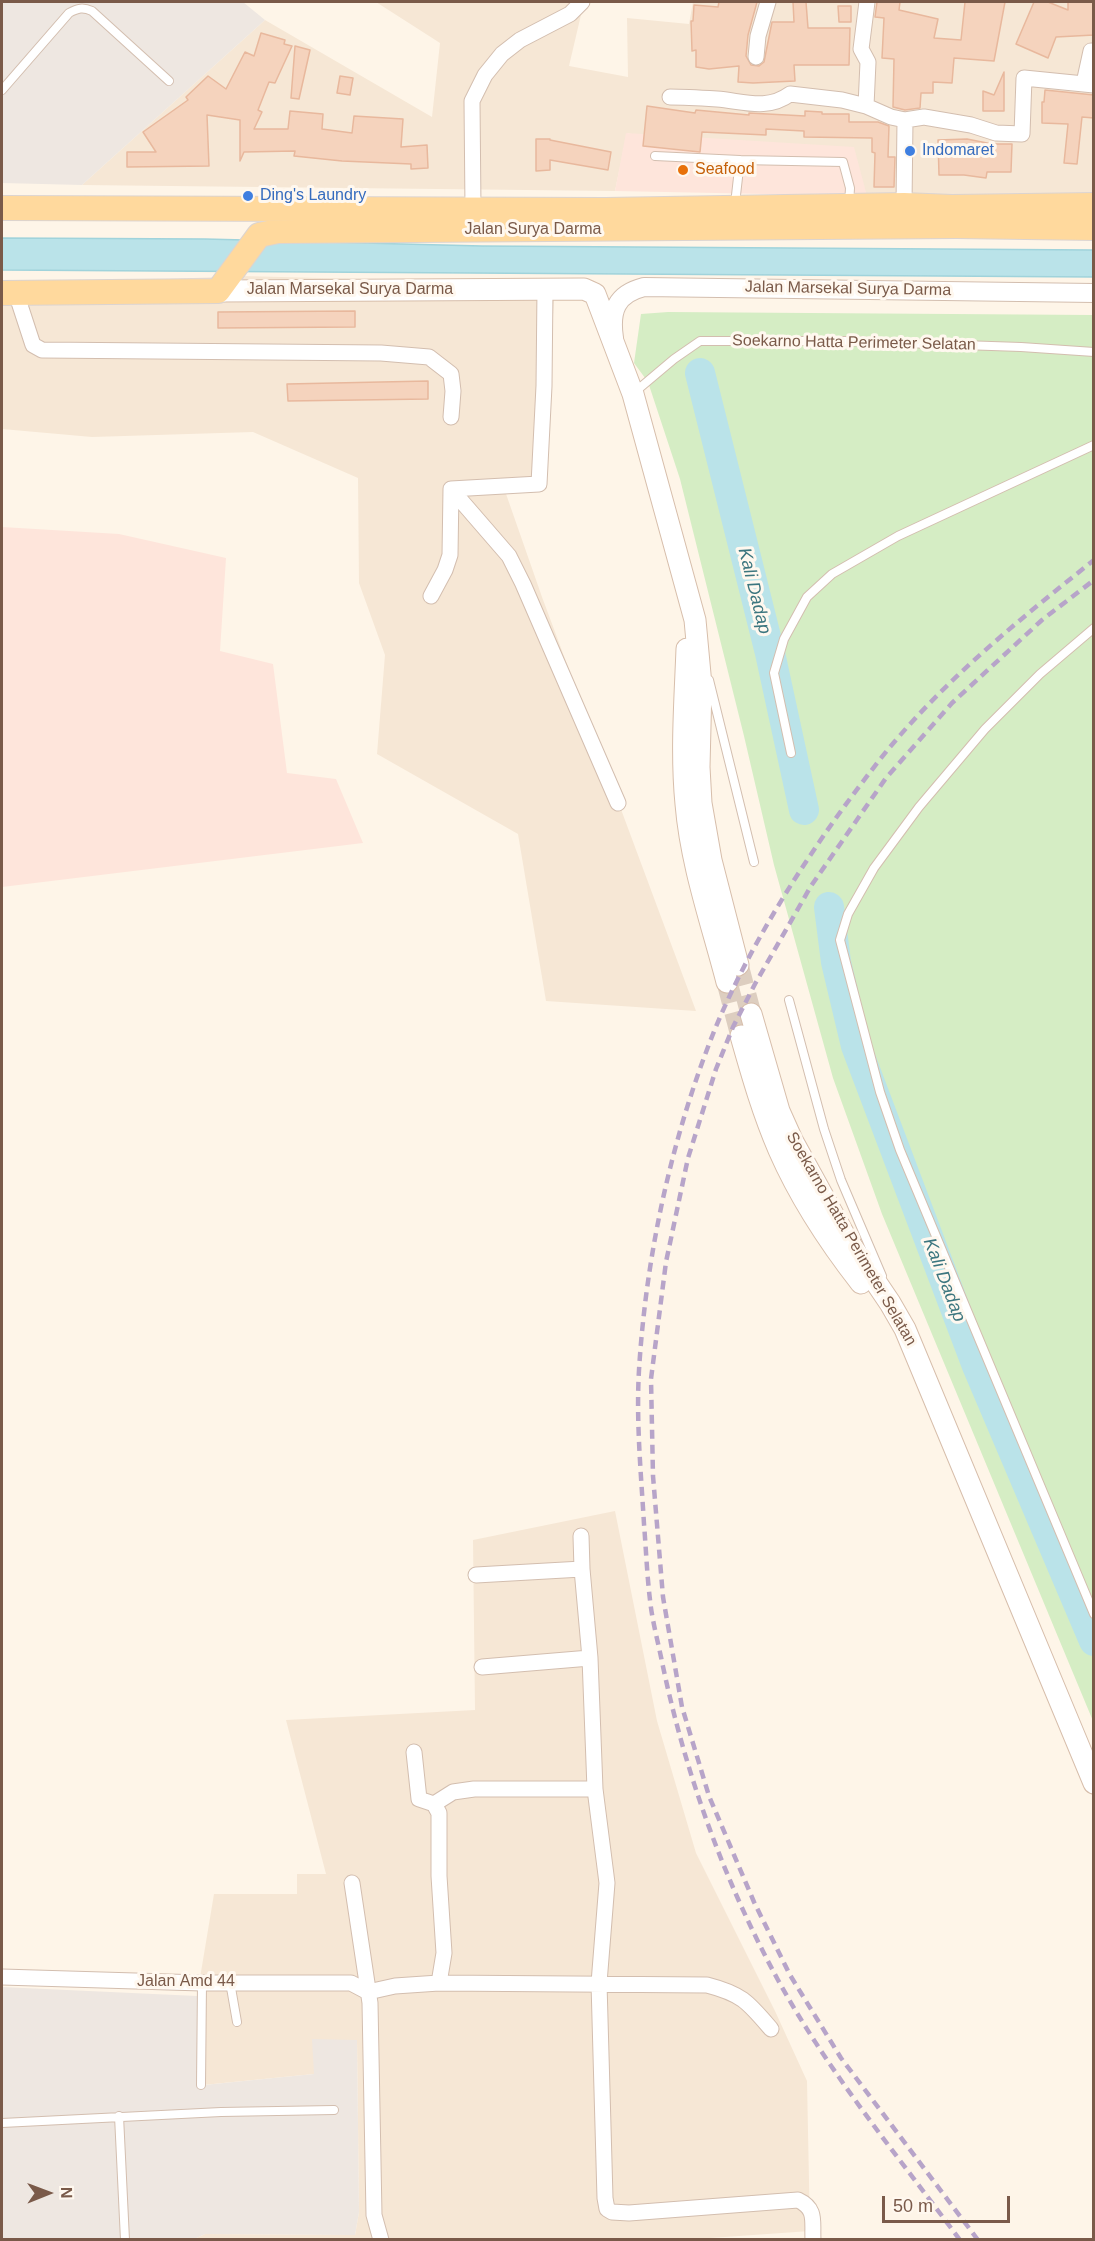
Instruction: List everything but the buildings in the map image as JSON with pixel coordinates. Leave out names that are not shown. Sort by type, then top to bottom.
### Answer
[{"type":"main road","name":"Jalan Surya Darma","points":[[2,208],[473,209],[1094,205]]},
{"type":"main road","points":[[9,293],[218,291],[257,238],[238,209]]},
{"type":"main road","name":"Jalan Surya Darma","points":[[257,238],[288,231],[956,226],[1094,228]]},
{"type":"main road","points":[[550,289],[589,289],[595,294],[633,394],[683,574],[695,620],[701,685],[699,767],[701,803],[732,974],[699,876],[686,806],[684,734],[687,636],[683,574]]},
{"type":"main road","name":"Jalan Marsekal Surya Darma","points":[[218,291],[550,289]]},
{"type":"main road","name":"Soekarno Hatta Perimeter Selatan","points":[[751,1014],[779,1111],[792,1140],[846,1238],[890,1302],[905,1329],[1094,1783]]},
{"type":"main road","name":"Soekarno Hatta Perimeter Selatan","points":[[741,1036],[763,1109],[779,1151],[806,1202],[835,1249],[898,1335],[933,1394]]},
{"type":"street","points":[[473,209],[472,101],[502,54],[520,40],[570,14],[582,2]]},
{"type":"street","points":[[756,57],[758,36],[768,2]]},
{"type":"street","points":[[866,105],[868,62],[861,49],[867,2]]},
{"type":"street","points":[[670,97],[719,99],[758,105],[780,101],[790,94],[866,105],[891,117],[905,120],[924,117],[971,125],[996,133],[1022,134],[1024,78],[1089,84],[1091,51],[1094,51]]},
{"type":"street","points":[[904,205],[905,120]]},
{"type":"street","name":"Jalan Marsekal Surya Darma","points":[[620,363],[613,330],[614,312],[625,295],[632,290],[644,287],[1094,293]]},
{"type":"street","points":[[451,489],[539,484],[550,289]]},
{"type":"street","points":[[9,293],[33,345],[42,350],[381,353],[429,357],[451,374],[453,391],[451,417]]},
{"type":"street","points":[[431,596],[450,555],[451,489]]},
{"type":"street","points":[[451,489],[509,556],[618,803]]},
{"type":"street","points":[[581,1536],[590,1658],[595,1789],[607,1883],[599,1983],[604,2186],[607,2209],[612,2212],[629,2213],[798,2200],[807,2204],[812,2210],[813,2240]]},
{"type":"street","points":[[476,1575],[582,1569]]},
{"type":"street","points":[[482,1667],[590,1658]]},
{"type":"street","points":[[414,1752],[419,1799],[434,1804],[439,1813],[439,1876],[444,1953],[439,1983]]},
{"type":"street","points":[[434,1804],[453,1792],[474,1789],[595,1789]]},
{"type":"street","points":[[352,1883],[368,1992],[374,2215],[381,2240]]},
{"type":"street","name":"Jalan Amd 44","points":[[2,1977],[202,1983],[351,1983],[368,1992]]},
{"type":"street","points":[[368,1992],[395,1986],[439,1983],[707,1985],[730,1991],[747,2001],[771,2029]]},
{"type":"lane","points":[[2,90],[69,13],[77,8],[92,11],[169,81]]},
{"type":"lane","points":[[655,156],[843,162],[850,188],[849,206]]},
{"type":"lane","points":[[735,208],[740,160]]},
{"type":"lane","name":"Soekarno Hatta Perimeter Selatan","points":[[633,394],[674,359],[700,341],[844,341],[1094,352]]},
{"type":"lane","points":[[791,753],[774,673],[784,639],[807,597],[832,574],[898,536],[1094,445]]},
{"type":"lane","points":[[695,620],[754,862]]},
{"type":"lane","points":[[1094,628],[1040,674],[985,729],[919,807],[874,868],[849,914],[840,940],[880,1092],[900,1150],[1094,1614]]},
{"type":"lane","points":[[789,1000],[813,1095],[841,1180],[905,1329]]},
{"type":"lane","points":[[230,1982],[237,2022]]},
{"type":"lane","points":[[201,2085],[202,1983]]},
{"type":"lane","points":[[2,2123],[119,2116],[334,2110]]},
{"type":"lane","points":[[119,2116],[125,2240]]},
{"type":"shaded area","points":[[2,2],[243,2],[265,20],[82,185],[2,183]]},
{"type":"shaded area","points":[[376,2],[584,2],[569,66],[628,77],[627,18],[689,24],[693,2],[1093,2],[1093,196],[867,196],[627,133],[615,191],[82,185],[265,20],[432,117],[440,43]]},
{"type":"shaded area","points":[[626,133],[854,147],[867,196],[615,191]]},
{"type":"shaded area","points":[[242,276],[555,284],[543,486],[505,491],[542,597],[696,1011],[546,1001],[518,834],[377,754],[385,655],[359,583],[358,478],[253,432],[92,437],[2,429],[2,280],[95,282]]},
{"type":"shaded area","points":[[2,527],[119,534],[226,558],[220,651],[273,664],[287,773],[336,779],[363,843],[2,887]]},
{"type":"shaded area","points":[[615,1511],[657,1721],[696,1853],[775,2011],[807,2081],[810,2231],[682,2240],[192,2240],[205,2234],[355,2235],[359,2212],[357,2041],[314,2074],[203,2085],[197,1996],[214,1894],[297,1894],[297,1874],[326,1874],[286,1720],[475,1710],[473,1540]]},
{"type":"shaded area","points":[[2,1987],[197,1996],[204,2085],[314,2074],[312,2039],[357,2040],[359,2212],[355,2235],[205,2234],[192,2240],[2,2240]]},
{"type":"green space","points":[[668,312],[1093,315],[1093,1721],[882,1214],[833,1078],[774,865],[680,479],[648,382],[634,363],[641,314]]},
{"type":"water","points":[[2,238],[205,239],[482,246],[1093,250],[1094,277],[2,270]]},
{"type":"waterway","name":"Kali Dadap","points":[[700,373],[770,653],[804,810]]},
{"type":"waterway","name":"Kali Dadap","points":[[829,907],[836,962],[856,1046],[977,1366],[1094,1641]]},
{"type":"tunnel","points":[[738,965],[751,1014]]},
{"type":"tunnel","points":[[727,982],[741,1036]]},
{"type":"railway","points":[[960,2240],[841,2081],[798,2014],[758,1942],[708,1823],[681,1741],[651,1607],[639,1447],[638,1408],[642,1327],[654,1242],[663,1199],[698,1074],[728,1000],[783,897],[849,800],[921,712],[1034,608],[1094,560]]},
{"type":"railway","points":[[978,2240],[841,2058],[790,1975],[754,1902],[709,1796],[682,1707],[663,1597],[653,1476],[651,1379],[666,1262],[688,1158],[716,1069],[733,1027],[755,984],[811,886],[886,778],[952,703],[1042,620],[1094,580]]},
{"type":"place","name":"Indomaret","points":[[910,151]]},
{"type":"place","name":"Seafood","points":[[683,170]]},
{"type":"place","name":"Ding's Laundry","points":[[248,196]]}]
